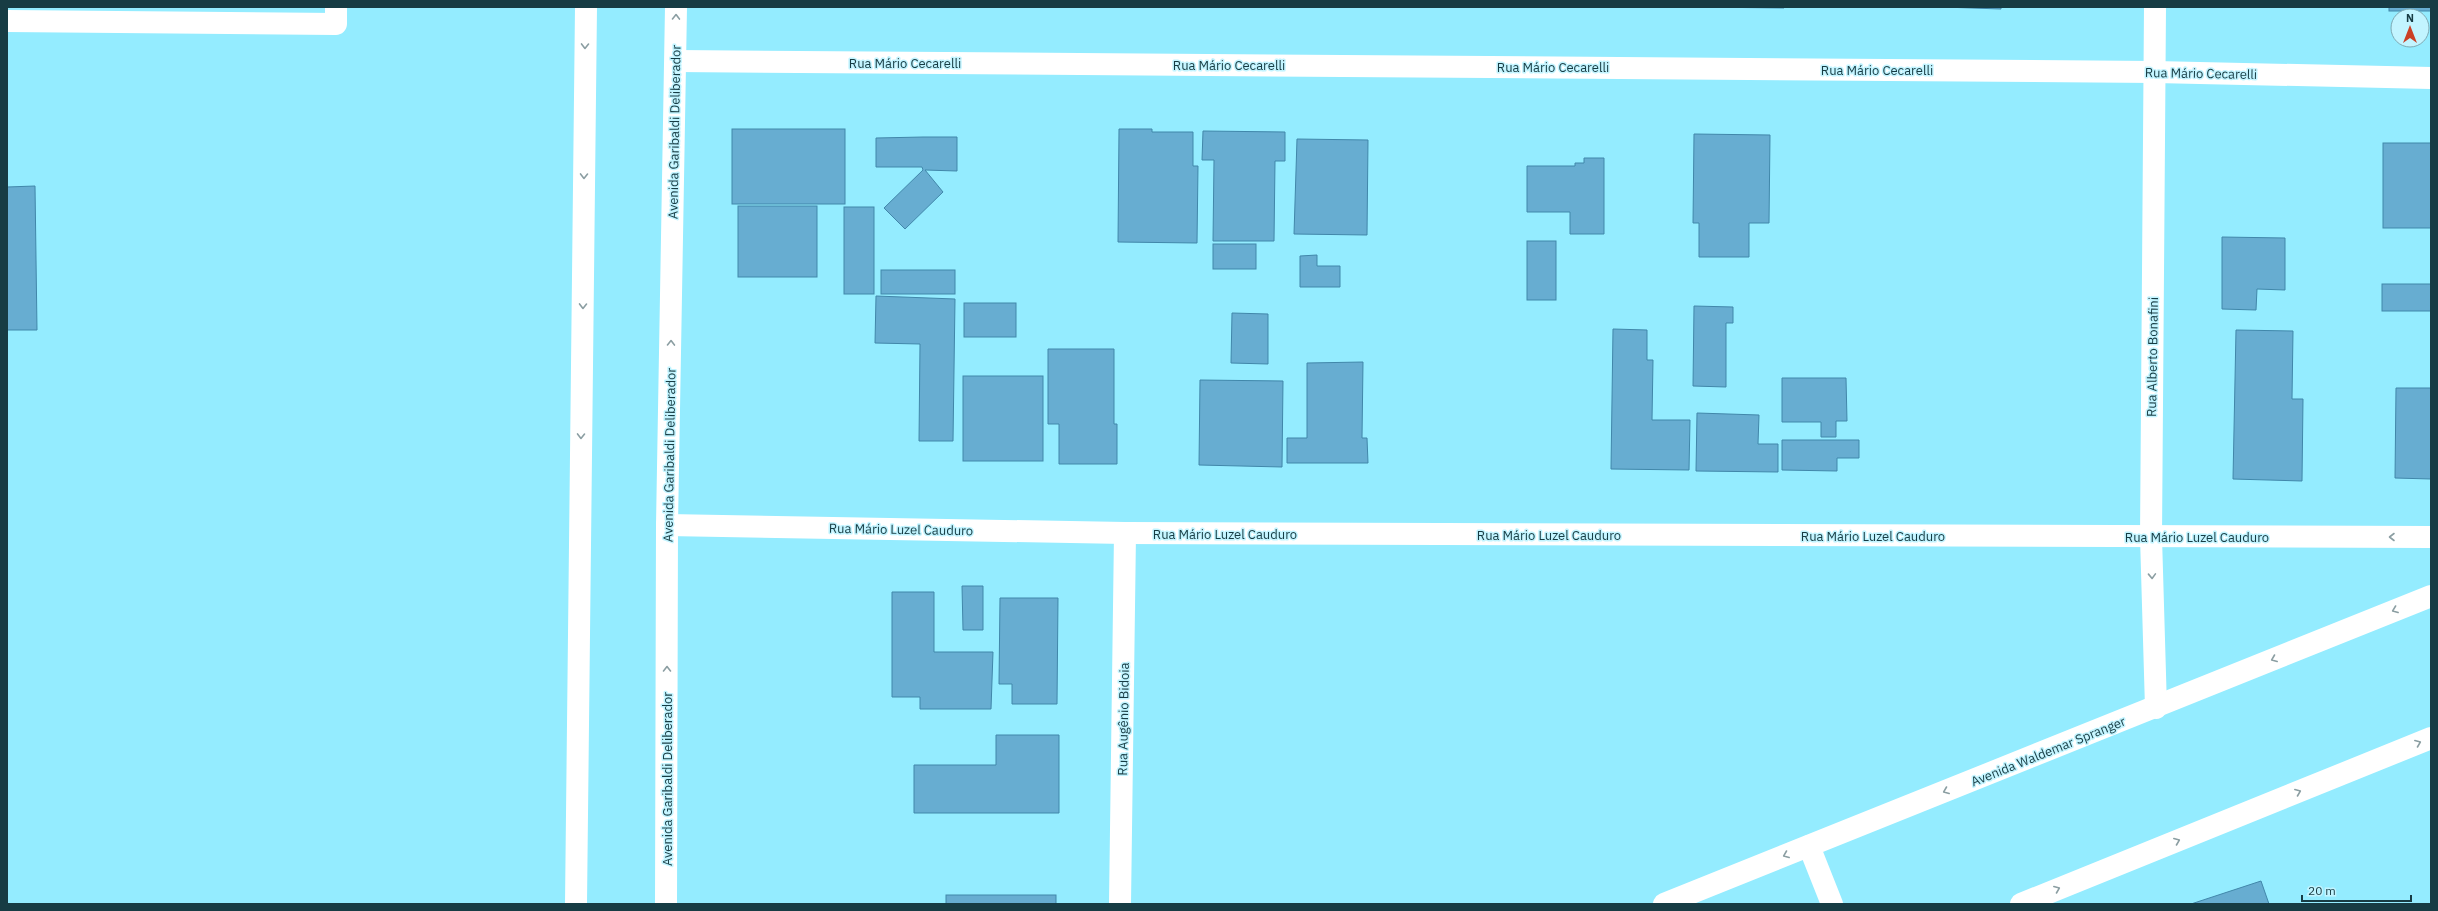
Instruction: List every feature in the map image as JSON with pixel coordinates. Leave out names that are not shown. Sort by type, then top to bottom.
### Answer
[{"type":"street","points":[[7,21],[336,24],[336,7]]},
{"type":"street","points":[[576,904],[586,7]]},
{"type":"street","name":"Avenida Garibaldi Deliberador","points":[[666,904],[667,525],[676,7]]},
{"type":"street","name":"Rua Alberto Bonafini","points":[[2154,7],[2155,72],[2151,537],[2156,708]]},
{"type":"street","name":"Rua Mário Cecarelli","points":[[676,61],[2155,72],[2431,78]]},
{"type":"street","name":"Rua Mário Luzel Cauduro","points":[[667,525],[1125,533],[2431,537]]},
{"type":"street","name":"Rua Augênio Bidoia","points":[[1120,904],[1125,533]]},
{"type":"street","name":"Avenida Waldemar Spranger","points":[[1664,904],[2156,708],[2431,596]]},
{"type":"street","points":[[2021,904],[2431,738]]},
{"type":"street","points":[[1809,846],[1832,904]]},
{"type":"building","points":[[1699,7],[1784,7],[1784,8]]},
{"type":"building","points":[[1943,7],[2001,7],[2001,9]]},
{"type":"building","points":[[2389,7],[2431,7],[2431,11],[2430,8],[2390,8],[2389,11]]},
{"type":"building","points":[[732,129],[845,129],[845,204],[732,204]]},
{"type":"building","points":[[1119,129],[1152,129],[1152,132],[1193,132],[1193,166],[1198,166],[1197,243],[1118,242]]},
{"type":"building","points":[[1203,131],[1285,132],[1285,161],[1275,161],[1274,241],[1213,241],[1214,160],[1202,160]]},
{"type":"building","points":[[1694,134],[1770,135],[1769,223],[1749,223],[1749,257],[1699,257],[1699,223],[1693,223]]},
{"type":"building","points":[[957,137],[957,171],[925,170],[943,192],[905,229],[884,208],[923,170],[922,167],[876,167],[876,138]]},
{"type":"building","points":[[1297,139],[1368,140],[1367,235],[1294,234]]},
{"type":"building","points":[[2383,143],[2431,143],[2431,228],[2383,228]]},
{"type":"building","points":[[1584,158],[1604,158],[1604,234],[1570,234],[1570,212],[1527,212],[1527,166],[1575,166],[1575,163],[1584,163]]},
{"type":"building","points":[[35,186],[37,330],[7,330],[7,187]]},
{"type":"building","points":[[738,206],[817,206],[817,277],[738,277]]},
{"type":"building","points":[[844,207],[874,207],[874,294],[844,294]]},
{"type":"building","points":[[2222,237],[2285,238],[2285,290],[2257,289],[2256,310],[2222,309]]},
{"type":"building","points":[[1527,241],[1556,241],[1556,300],[1527,300]]},
{"type":"building","points":[[1213,244],[1256,244],[1256,269],[1213,269]]},
{"type":"building","points":[[1317,255],[1317,266],[1340,266],[1340,287],[1300,287],[1300,256]]},
{"type":"building","points":[[881,270],[955,270],[955,294],[881,294]]},
{"type":"building","points":[[2382,284],[2431,284],[2431,311],[2382,311]]},
{"type":"building","points":[[876,296],[955,299],[953,441],[919,441],[920,344],[875,343]]},
{"type":"building","points":[[964,303],[1016,303],[1016,337],[964,337]]},
{"type":"building","points":[[1694,306],[1733,307],[1733,323],[1726,323],[1726,387],[1693,386]]},
{"type":"building","points":[[1232,313],[1268,314],[1268,364],[1231,363]]},
{"type":"building","points":[[1613,329],[1647,330],[1647,360],[1653,360],[1652,420],[1690,420],[1689,470],[1611,469]]},
{"type":"building","points":[[2236,330],[2293,331],[2292,399],[2303,399],[2302,481],[2233,479]]},
{"type":"building","points":[[1048,349],[1114,349],[1114,424],[1117,424],[1117,464],[1059,464],[1059,424],[1048,424]]},
{"type":"building","points":[[1363,362],[1362,438],[1367,438],[1368,463],[1287,463],[1287,438],[1307,438],[1307,363]]},
{"type":"building","points":[[963,376],[1043,376],[1043,461],[963,461]]},
{"type":"building","points":[[1782,378],[1846,378],[1847,421],[1836,421],[1836,437],[1821,437],[1821,422],[1782,422]]},
{"type":"building","points":[[1200,380],[1283,381],[1282,467],[1199,465]]},
{"type":"building","points":[[2396,388],[2431,388],[2431,479],[2395,478]]},
{"type":"building","points":[[1697,413],[1759,415],[1758,444],[1778,444],[1778,472],[1696,471]]},
{"type":"building","points":[[1782,440],[1859,440],[1859,458],[1837,458],[1837,471],[1782,470]]},
{"type":"building","points":[[962,586],[983,586],[983,630],[963,630]]},
{"type":"building","points":[[892,592],[934,592],[934,652],[993,652],[991,709],[920,709],[920,697],[892,697]]},
{"type":"building","points":[[1000,598],[1058,598],[1057,704],[1012,704],[1012,684],[999,684]]},
{"type":"building","points":[[996,735],[1059,735],[1059,813],[914,813],[914,765],[996,765]]},
{"type":"building","points":[[2261,881],[2269,904],[2191,904]]},
{"type":"building","points":[[946,895],[1056,895],[1056,904],[946,904]]}]
